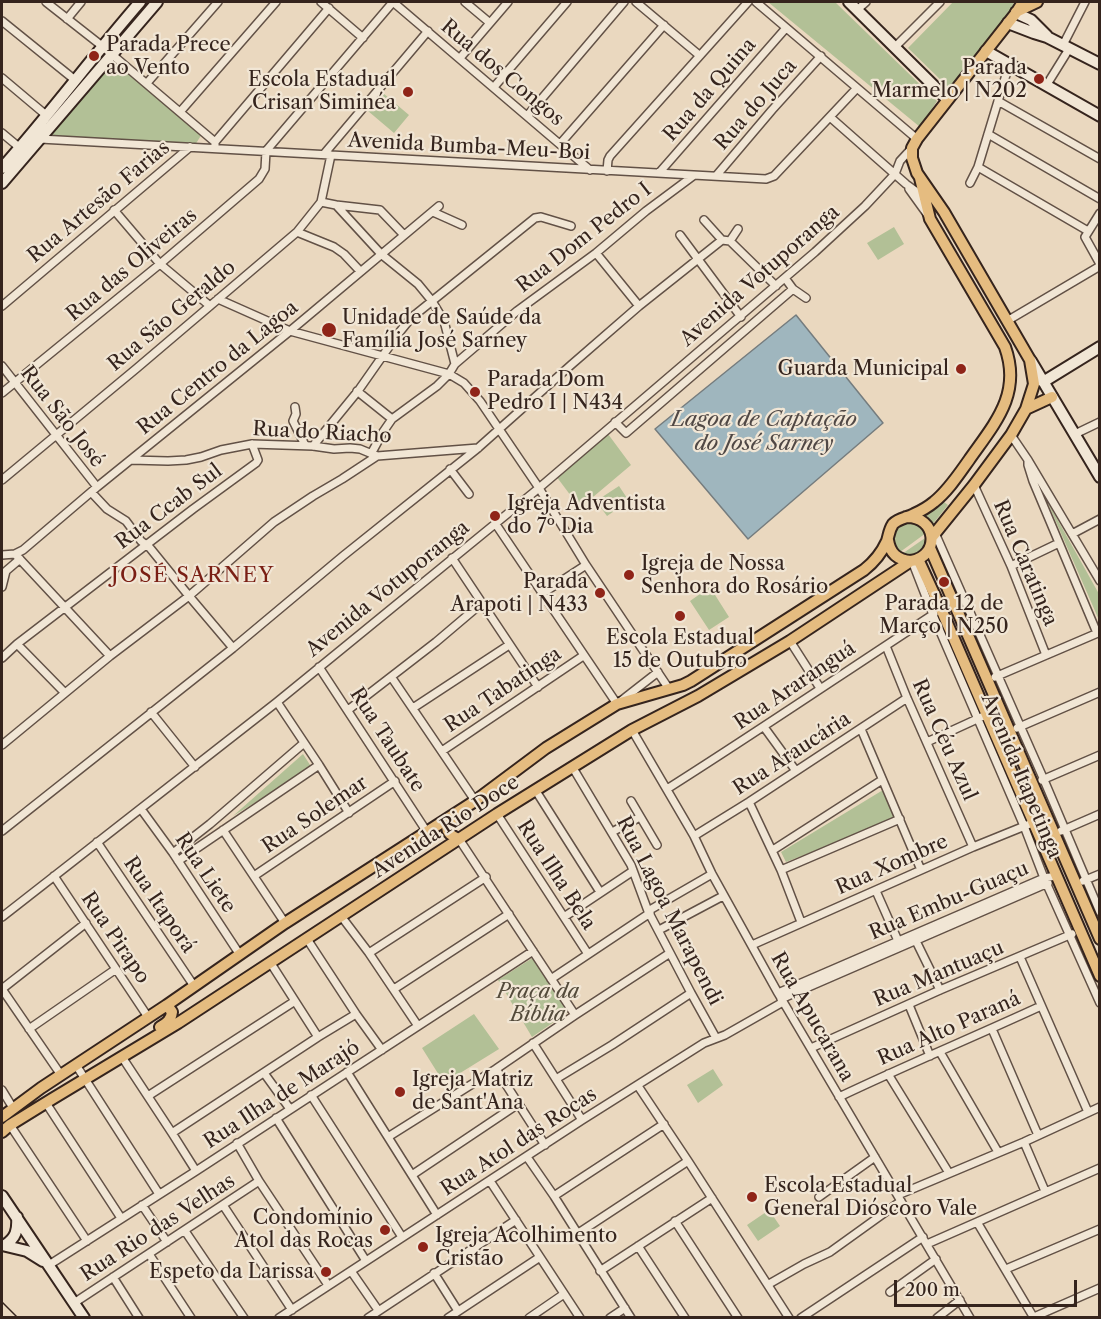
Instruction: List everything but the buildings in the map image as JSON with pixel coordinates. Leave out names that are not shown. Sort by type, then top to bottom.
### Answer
[{"type":"main road","points":[[915,144],[1023,2]]},
{"type":"main road","points":[[1016,13],[1037,2]]},
{"type":"main road","name":"Avenida Rio Doce","points":[[4,1131],[307,939],[497,814],[633,730],[698,696],[790,641],[914,560],[923,557],[932,539],[1011,435],[1026,410],[1034,384],[1030,360],[944,212],[914,166],[915,144]]},
{"type":"main road","name":"Avenida Rio Doce","points":[[2,1115],[285,923],[476,802],[546,748],[616,704],[691,681],[864,570],[871,565],[888,540],[893,525],[931,505],[941,497],[997,420],[1007,399],[1011,375],[1010,360],[1005,347],[930,219],[920,178]]},
{"type":"main road","points":[[1026,410],[1052,397]]},
{"type":"main road","points":[[906,517],[923,522],[930,531],[932,539]]},
{"type":"main road","name":"Avenida Itapetinga","points":[[932,539],[992,679],[999,709],[1014,729],[1032,784],[1047,818],[1059,832],[1070,870],[1081,882],[1099,938]]},
{"type":"main road","points":[[888,540],[889,547],[896,556],[903,560],[914,560]]},
{"type":"main road","name":"Avenida Itapetinga","points":[[914,560],[1028,825],[1056,876],[1075,933],[1100,975]]},
{"type":"main road","points":[[459,839],[448,832],[448,822],[476,802]]},
{"type":"main road","points":[[392,882],[401,871],[438,848],[437,836],[427,832]]},
{"type":"main road","points":[[1056,876],[1070,870]]},
{"type":"main road","points":[[195,1011],[186,1007],[183,1003],[184,997],[227,968],[237,957]]},
{"type":"main road","points":[[126,1054],[134,1044],[168,1022],[172,1012],[167,1005]]},
{"type":"street","points":[[46,2],[147,83],[215,145],[329,8]]},
{"type":"street","points":[[67,19],[81,2]]},
{"type":"street","points":[[2,168],[140,2]]},
{"type":"street","points":[[2,183],[157,2]]},
{"type":"street","points":[[147,83],[218,2]]},
{"type":"street","points":[[180,112],[276,2]]},
{"type":"street","points":[[321,2],[363,38]]},
{"type":"street","points":[[266,151],[393,2]]},
{"type":"street","name":"Rua dos Congos","points":[[393,2],[590,170]]},
{"type":"street","points":[[465,2],[490,23]]},
{"type":"street","points":[[460,58],[508,2]]},
{"type":"street","points":[[495,87],[567,2]]},
{"type":"street","points":[[527,116],[624,2]]},
{"type":"street","points":[[636,2],[699,55]]},
{"type":"street","points":[[607,171],[606,166],[610,156],[748,2]]},
{"type":"street","points":[[756,2],[857,88],[915,144]]},
{"type":"street","points":[[849,2],[947,99]]},
{"type":"street","points":[[857,10],[866,2]]},
{"type":"street","points":[[896,46],[940,2]]},
{"type":"street","points":[[1046,86],[1085,2]]},
{"type":"street","points":[[1016,13],[1031,20],[1047,37]]},
{"type":"street","points":[[2,21],[75,80]]},
{"type":"street","points":[[1008,23],[1047,37],[1100,64]]},
{"type":"street","points":[[560,144],[664,25]]},
{"type":"street","name":"Rua da Quina","points":[[659,173],[786,28]]},
{"type":"street","points":[[328,155],[428,31]]},
{"type":"street","points":[[986,51],[1100,116]]},
{"type":"street","name":"Rua do Juca","points":[[716,176],[821,56]]},
{"type":"street","points":[[970,183],[978,167],[1009,65]]},
{"type":"street","points":[[2,78],[46,115]]},
{"type":"street","name":"Avenida Bumba-Meu-Boi","points":[[40,139],[190,147],[215,145],[328,155],[693,176],[771,178],[857,88]]},
{"type":"street","points":[[998,101],[1100,159]]},
{"type":"street","name":"Avenida Rio Doce","points":[[830,117],[906,184],[944,212]]},
{"type":"street","points":[[2,134],[20,148]]},
{"type":"street","points":[[988,134],[1100,199]]},
{"type":"street","name":"Avenida Votuporanga","points":[[2,917],[277,702],[539,488],[785,279],[865,206],[895,174],[900,161],[915,144]]},
{"type":"street","name":"Rua Artesão Farias","points":[[2,306],[190,147]]},
{"type":"street","name":"Rua das Oliveiras","points":[[2,393],[260,179],[265,169],[266,151]]},
{"type":"street","name":"Rua São Geraldo","points":[[2,480],[297,232],[321,202],[328,155]]},
{"type":"street","points":[[978,167],[1087,234]]},
{"type":"street","name":"Rua Dom Pedro I","points":[[2,745],[110,656],[189,596],[274,522],[374,455],[383,432],[392,419],[429,393],[449,374],[455,364],[517,311],[596,253],[646,211],[693,176]]},
{"type":"street","name":"Avenida Rio Doce","points":[[906,184],[930,219]]},
{"type":"street","points":[[321,202],[380,210],[404,235]]},
{"type":"street","points":[[336,205],[381,254],[418,284],[432,301],[444,321],[455,364]]},
{"type":"street","name":"Rua Centro da Lagoa","points":[[2,587],[6,571],[22,550],[439,206]]},
{"type":"street","points":[[114,210],[160,264],[210,306]]},
{"type":"street","points":[[433,212],[462,225]]},
{"type":"street","points":[[1007,321],[1100,265],[1086,241],[1087,234],[1100,213]]},
{"type":"street","points":[[295,407],[296,414],[293,421],[309,445],[357,391],[404,326],[432,301],[531,220],[541,217],[572,226]]},
{"type":"street","points":[[704,220],[722,240],[730,242],[776,286]]},
{"type":"street","points":[[730,242],[738,229]]},
{"type":"street","points":[[297,232],[344,254],[360,271]]},
{"type":"street","points":[[680,235],[746,330]]},
{"type":"street","points":[[2,831],[233,648],[478,448],[639,306],[722,240]]},
{"type":"street","points":[[596,253],[639,306]]},
{"type":"street","points":[[785,279],[793,289],[806,298]]},
{"type":"street","name":"Avenida Votuporanga","points":[[615,422],[626,433],[793,289]]},
{"type":"street","points":[[218,299],[290,331],[449,374],[464,383],[480,401],[539,488],[586,566],[669,689]]},
{"type":"street","points":[[1042,382],[1100,347]]},
{"type":"street","points":[[695,354],[706,364]]},
{"type":"street","points":[[1030,360],[1100,477]]},
{"type":"street","name":"Rua São José","points":[[2,366],[56,435],[107,508],[126,521],[233,648]]},
{"type":"street","points":[[357,391],[392,419]]},
{"type":"street","points":[[651,391],[661,403]]},
{"type":"street","points":[[1075,434],[1100,422]]},
{"type":"street","points":[[1011,435],[1100,581]]},
{"type":"street","name":"Rua do Riacho","points":[[131,460],[186,460],[252,444],[350,448],[360,449],[374,455],[478,448]]},
{"type":"street","name":"Rua Ccab Sul","points":[[2,658],[16,644],[193,508],[256,463],[258,460],[252,444]]},
{"type":"street","points":[[992,679],[1098,632],[1033,481],[1028,460]]},
{"type":"street","points":[[450,469],[469,494]]},
{"type":"street","name":"Rua Caratinga","points":[[974,485],[1011,566],[1046,655]]},
{"type":"street","points":[[1072,534],[1100,519]]},
{"type":"street","points":[[495,523],[616,704]]},
{"type":"street","name":"Avenida Itapetinga","points":[[932,539],[1014,729],[1044,780],[1059,832],[1081,882],[1100,912]]},
{"type":"street","points":[[1011,566],[1059,543]]},
{"type":"street","points":[[2,555],[17,556],[110,656]]},
{"type":"street","points":[[452,558],[538,687]]},
{"type":"street","points":[[543,593],[586,566]]},
{"type":"street","points":[[348,710],[392,678],[482,603]]},
{"type":"street","name":"Rua Araranguá","points":[[667,789],[937,612]]},
{"type":"street","points":[[790,641],[820,688]]},
{"type":"street","points":[[16,644],[65,693]]},
{"type":"street","points":[[412,708],[509,645]]},
{"type":"street","name":"Rua Céu Azul","points":[[886,646],[973,847]]},
{"type":"street","name":"Rua Tabatinga","points":[[442,751],[583,656]]},
{"type":"street","name":"Rua Taubate","points":[[319,667],[427,832]]},
{"type":"street","name":"Avenida Rio Doce","points":[[616,704],[658,672]]},
{"type":"street","points":[[392,678],[476,802]]},
{"type":"street","points":[[1014,729],[1100,692]]},
{"type":"street","name":"Rua Araucária","points":[[694,836],[907,698]]},
{"type":"street","points":[[277,702],[349,813]]},
{"type":"street","points":[[927,742],[999,709]]},
{"type":"street","points":[[151,712],[195,767]]},
{"type":"street","points":[[764,727],[796,771]]},
{"type":"street","points":[[861,729],[921,870]]},
{"type":"street","name":"Rua Apucarana","points":[[633,730],[694,836],[723,896],[780,998],[970,1317]]},
{"type":"street","points":[[173,853],[304,743]]},
{"type":"street","points":[[1032,784],[1100,755]]},
{"type":"street","points":[[178,861],[319,765]]},
{"type":"street","name":"Rua Lagoa Marapendi","points":[[573,768],[631,865],[649,912],[716,1038]]},
{"type":"street","points":[[773,850],[882,780]]},
{"type":"street","name":"Rua Solemar","points":[[254,876],[395,781]]},
{"type":"street","points":[[536,791],[600,892]]},
{"type":"street","points":[[631,801],[657,845]]},
{"type":"street","points":[[749,802],[773,850],[801,922]]},
{"type":"street","name":"Rua Liete","points":[[141,809],[173,853],[237,957]]},
{"type":"street","name":"Rua Ilha Bela","points":[[497,814],[588,954]]},
{"type":"street","points":[[1059,832],[1100,814]]},
{"type":"street","points":[[219,816],[223,830],[285,923]]},
{"type":"street","points":[[612,832],[640,816]]},
{"type":"street","name":"Rua Xombre","points":[[752,945],[973,847],[1047,818]]},
{"type":"street","points":[[781,870],[900,819]]},
{"type":"street","points":[[210,824],[223,830]]},
{"type":"street","name":"Avenida Itapetinga","points":[[1028,825],[1046,881],[1075,933],[1100,1003]]},
{"type":"street","points":[[459,839],[575,1015]]},
{"type":"street","name":"Rua Itaporá","points":[[97,842],[194,986]]},
{"type":"street","points":[[564,917],[633,872]]},
{"type":"street","points":[[551,979],[649,912],[712,874]]},
{"type":"street","points":[[1081,882],[1100,874]]},
{"type":"street","name":"Rua Pirapo","points":[[54,876],[148,1017]]},
{"type":"street","name":"Rua Embu-Guaçu","points":[[780,998],[1056,876]]},
{"type":"street","points":[[369,953],[486,877]]},
{"type":"street","points":[[876,891],[900,944]]},
{"type":"street","points":[[658,930],[723,896]]},
{"type":"street","points":[[394,989],[509,914]]},
{"type":"street","points":[[341,916],[418,1026]]},
{"type":"street","points":[[61,1075],[2,989],[86,923]]},
{"type":"street","name":"Rua Mantuaçu","points":[[811,1048],[1075,933]]},
{"type":"street","points":[[915,937],[940,990]]},
{"type":"street","points":[[307,939],[382,1050]]},
{"type":"street","name":"Rua Ilha de Marajó","points":[[49,1265],[533,951]]},
{"type":"street","points":[[388,1137],[496,1069],[670,953]]},
{"type":"street","points":[[1020,957],[1088,1112]]},
{"type":"street","points":[[270,962],[318,1037]]},
{"type":"street","points":[[28,1029],[116,969]]},
{"type":"street","points":[[556,1079],[691,993]]},
{"type":"street","name":"Rua Atol das Rocas","points":[[279,1317],[704,1043],[751,1021],[780,998]]},
{"type":"street","points":[[148,1096],[295,1001]]},
{"type":"street","points":[[909,1005],[930,1056]]},
{"type":"street","name":"Rua Alto Paraná","points":[[839,1097],[1041,1006]]},
{"type":"street","points":[[172,1133],[356,1014]]},
{"type":"street","points":[[992,1029],[1038,1135]]},
{"type":"street","points":[[533,1043],[582,1120]]},
{"type":"street","points":[[940,1052],[998,1152]]},
{"type":"street","points":[[126,1054],[148,1096],[196,1171]]},
{"type":"street","points":[[76,1065],[159,1194]]},
{"type":"street","points":[[496,1069],[545,1145]]},
{"type":"street","points":[[347,1072],[437,1215]]},
{"type":"street","points":[[264,1073],[290,1109]]},
{"type":"street","points":[[888,1074],[949,1173]]},
{"type":"street","points":[[638,1086],[789,1317]]},
{"type":"street","points":[[2,1090],[13,1108]]},
{"type":"street","points":[[311,1095],[402,1237]]},
{"type":"street","points":[[46,1103],[121,1218]]},
{"type":"street","points":[[412,1175],[518,1104]]},
{"type":"street","points":[[769,1284],[830,1252],[899,1198],[949,1173],[1100,1107]]},
{"type":"street","points":[[276,1118],[366,1261]]},
{"type":"street","points":[[554,1196],[664,1125]]},
{"type":"street","points":[[4,1131],[87,1241]]},
{"type":"street","points":[[1024,1142],[1045,1191]]},
{"type":"street","points":[[237,1143],[259,1181],[328,1286]]},
{"type":"street","points":[[527,1156],[631,1317]]},
{"type":"street","points":[[819,1197],[875,1157]]},
{"type":"street","points":[[577,1234],[688,1161]]},
{"type":"street","points":[[801,1317],[925,1240],[977,1222],[1100,1168]]},
{"type":"street","name":"Rua Rio das Velhas","points":[[74,1303],[259,1181]]},
{"type":"street","points":[[490,1181],[580,1317]]},
{"type":"street","points":[[2,1196],[16,1232],[13,1240],[3,1245]]},
{"type":"street","points":[[600,1271],[712,1198]]},
{"type":"street","points":[[223,1205],[292,1310]]},
{"type":"street","points":[[142,1206],[166,1242]]},
{"type":"street","points":[[10,1213],[84,1317]]},
{"type":"street","points":[[368,1317],[516,1220]]},
{"type":"street","points":[[675,1221],[738,1317]]},
{"type":"street","points":[[977,1222],[1034,1317],[1100,1288]]},
{"type":"street","points":[[1006,1269],[1100,1229]]},
{"type":"street","points":[[185,1231],[244,1317]]},
{"type":"street","points":[[3,1245],[27,1251],[49,1265]]},
{"type":"street","points":[[638,1246],[685,1317]]},
{"type":"street","points":[[149,1254],[191,1317]]},
{"type":"street","points":[[448,1317],[540,1257]]},
{"type":"street","points":[[890,1292],[936,1259]]},
{"type":"street","points":[[351,1271],[378,1310]]},
{"type":"street","points":[[434,1273],[458,1311]]},
{"type":"street","points":[[113,1277],[139,1317]]},
{"type":"street","points":[[529,1317],[564,1294]]},
{"type":"street","points":[[937,1317],[960,1300]]},
{"type":"street","points":[[610,1317],[625,1308]]},
{"type":"green space","points":[[768,2],[835,2],[937,101],[920,127]]},
{"type":"green space","points":[[953,2],[1014,2],[1009,15],[951,90],[908,48]]},
{"type":"green space","points":[[112,61],[202,134],[195,145],[49,136]]},
{"type":"green space","points":[[383,93],[409,115],[394,133],[368,111]]},
{"type":"green space","points":[[894,227],[904,244],[878,260],[867,243]]},
{"type":"green space","points":[[608,434],[631,465],[580,508],[556,476]]},
{"type":"green space","points":[[619,486],[629,501],[607,516],[596,501]]},
{"type":"green space","points":[[1046,499],[1099,594],[1099,620]]},
{"type":"green space","points":[[944,502],[948,505],[932,525],[923,517]]},
{"type":"green space","points":[[907,523],[918,525],[926,533],[896,555],[890,535],[897,527]]},
{"type":"green space","points":[[928,536],[929,541],[920,557],[899,556]]},
{"type":"green space","points":[[710,587],[729,617],[709,630],[690,601]]},
{"type":"green space","points":[[303,754],[312,768],[233,816]]},
{"type":"green space","points":[[883,790],[895,820],[786,862],[781,852]]},
{"type":"green space","name":"Praça da Bíblia","points":[[534,957],[570,1011],[532,1037],[498,980]]},
{"type":"green space","points":[[474,1014],[499,1049],[444,1083],[422,1048]]},
{"type":"green space","points":[[713,1069],[723,1085],[698,1103],[687,1085]]},
{"type":"green space","points":[[769,1210],[780,1226],[758,1241],[747,1225]]},
{"type":"water","name":"Lagoa de Captação do José Sarney","points":[[796,315],[883,423],[748,539],[655,429]]},
{"type":"tram line","points":[[2,1302],[18,1318]]},
{"type":"place","name":"Parada Prece ao Vento","points":[[94,56]]},
{"type":"place","name":"Parada Marmelo | N202","points":[[1039,79]]},
{"type":"place","name":"Escola Estadual Crisan Siminéa","points":[[408,92]]},
{"type":"place","name":"Unidade de Saúde da Família José Sarney","points":[[329,330]]},
{"type":"place","name":"Guarda Municipal","points":[[961,369]]},
{"type":"place","name":"Parada Dom Pedro I | N434","points":[[475,392]]},
{"type":"place","name":"Igreja Adventista do 7º Dia","points":[[495,516]]},
{"type":"place","name":"Igreja de Nossa Senhora do Rosário","points":[[629,575]]},
{"type":"place","name":"Parada 12 de Março | N250","points":[[944,582]]},
{"type":"place","name":"Parada Arapoti | N433","points":[[600,593]]},
{"type":"place","name":"Escola Estadual 15 de Outubro","points":[[680,616]]},
{"type":"place","name":"Igreja Matriz de Sant'Ana","points":[[400,1092]]},
{"type":"place","name":"Escola Estadual General Dióscoro Vale","points":[[752,1197]]},
{"type":"place","name":"Condomínio Atol das Rocas","points":[[385,1230]]},
{"type":"place","name":"Igreja Acolhimento Cristão","points":[[423,1247]]},
{"type":"place","name":"Espeto da Larissa","points":[[326,1272]]},
{"type":"district","name":"JOSÉ SARNEY","points":[[193,576]]}]
